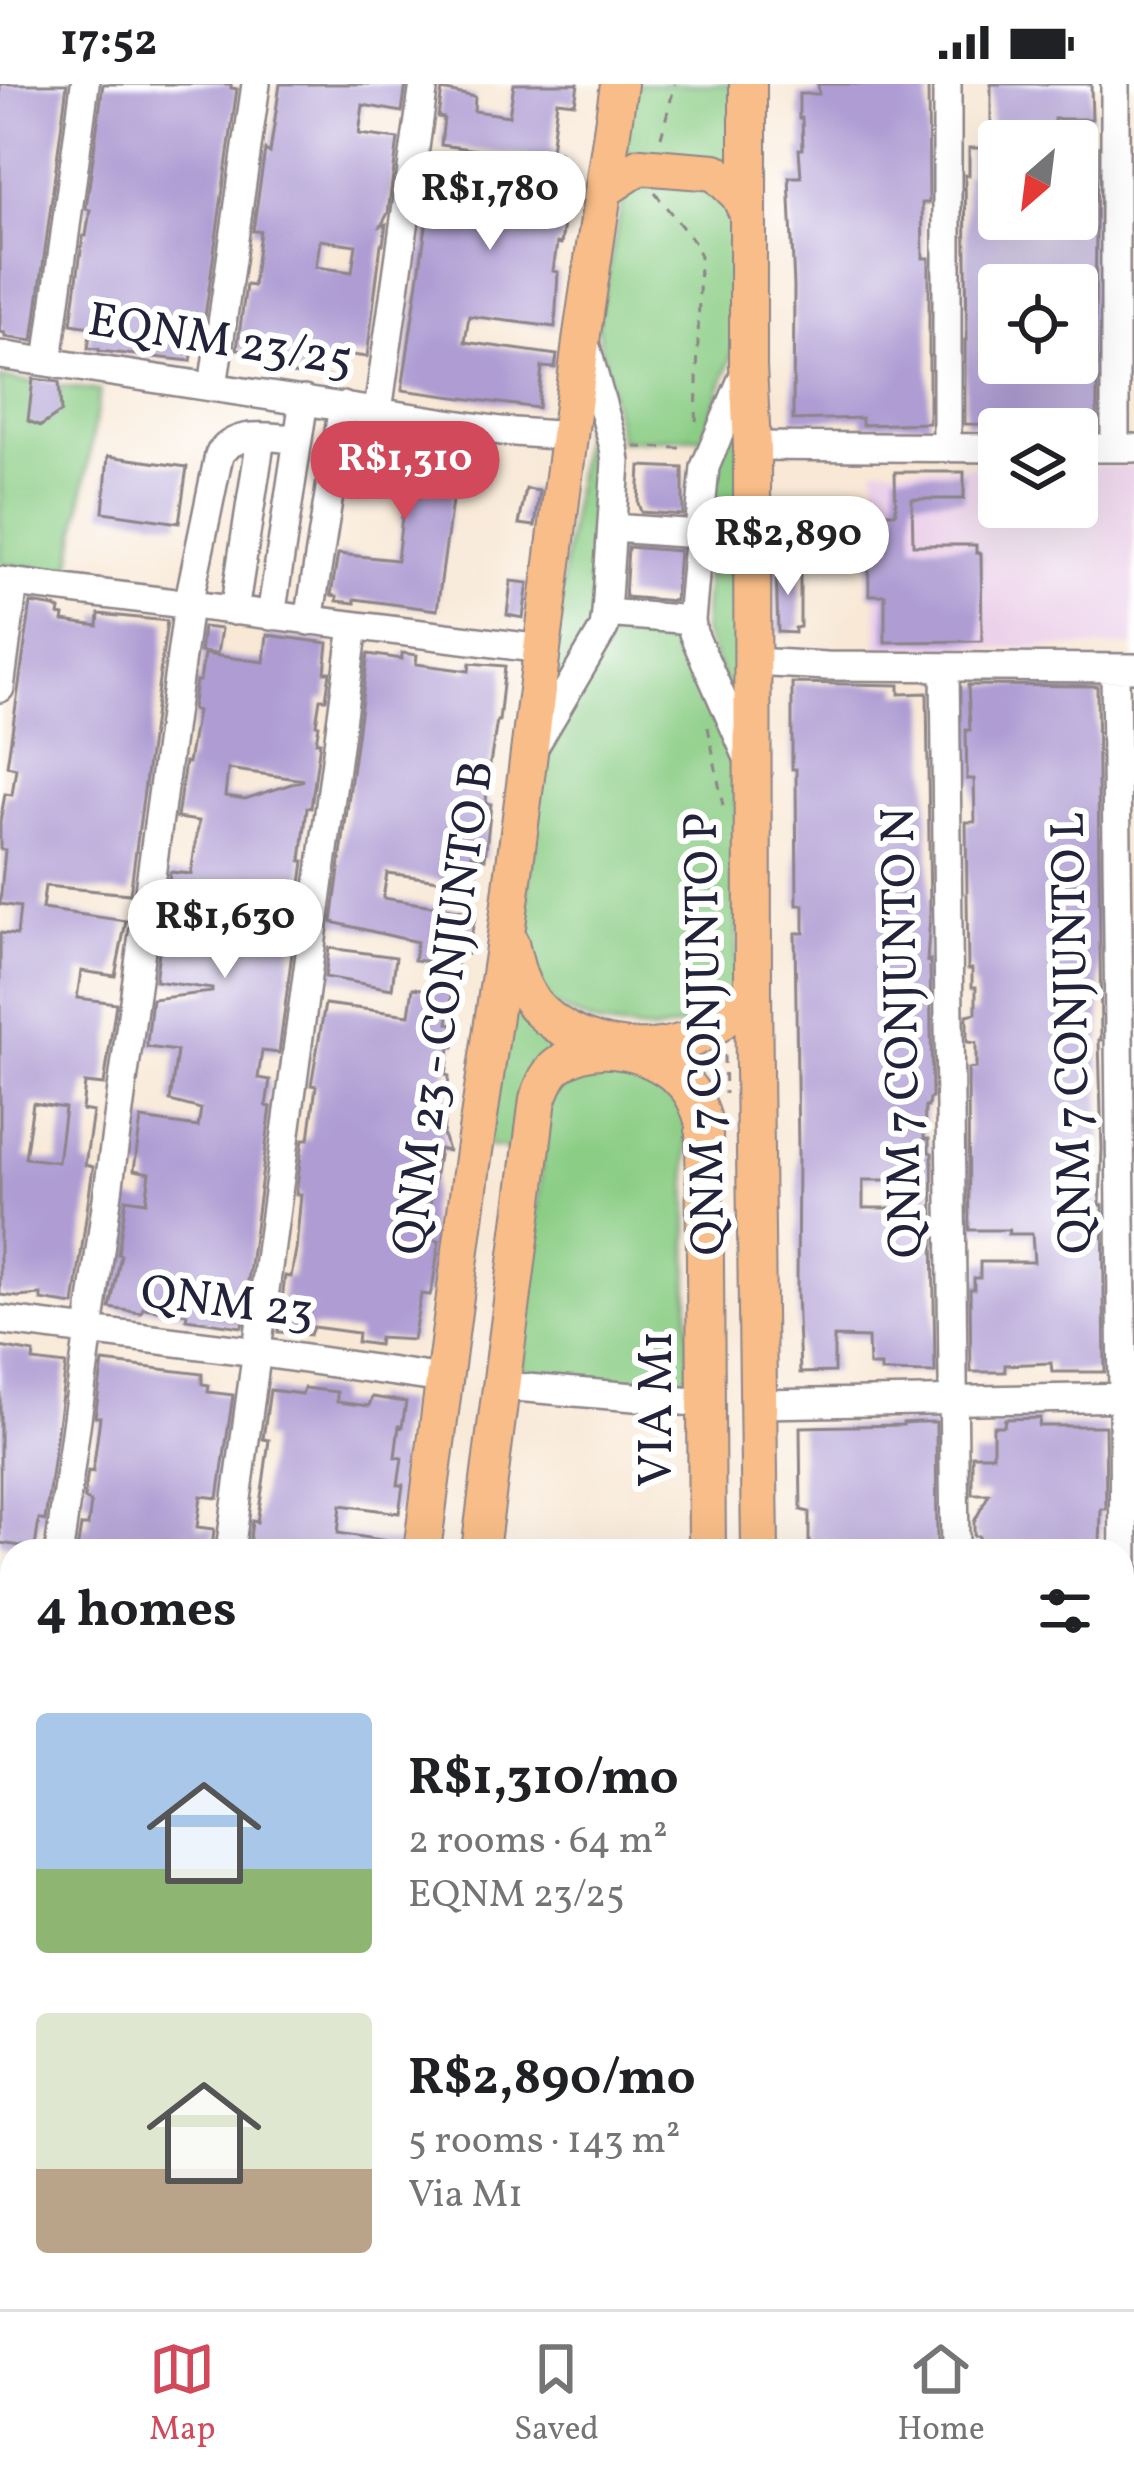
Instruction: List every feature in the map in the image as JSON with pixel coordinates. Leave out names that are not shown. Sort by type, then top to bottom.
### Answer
[{"type":"main road","name":"QNM 23 - CONJUNTO B","points":[[423,1539],[619,84]]},
{"type":"main road","points":[[748,84],[752,662]]},
{"type":"main road","points":[[604,189],[640,166],[715,172],[740,195],[748,214]]},
{"type":"main road","name":"QNM 7 CONJUNTO P","points":[[752,662],[760,1539]]},
{"type":"main road","points":[[507,927],[515,968],[536,1006],[576,1034],[656,1064],[715,1113]]},
{"type":"main road","points":[[482,1539],[538,1099],[554,1068],[569,1058],[676,1044],[695,1037],[723,1022],[753,990]]},
{"type":"main road","name":"VIA M1","points":[[707,1539],[715,1113]]},
{"type":"main road","points":[[472,1165],[486,1159],[499,1161],[528,1181]]},
{"type":"street","points":[[48,362],[86,84]]},
{"type":"street","points":[[214,387],[256,84]]},
{"type":"street","points":[[378,411],[424,84]]},
{"type":"street","points":[[947,84],[947,448]]},
{"type":"street","points":[[1115,84],[1124,448]]},
{"type":"street","points":[[529,756],[604,628],[606,613],[614,447],[582,334]]},
{"type":"street","name":"EQNM 23/25","points":[[0,355],[500,430],[569,436]]},
{"type":"street","points":[[748,366],[705,467],[691,620],[753,770]]},
{"type":"street","points":[[271,616],[304,400]]},
{"type":"street","points":[[309,621],[343,406]]},
{"type":"street","points":[[234,611],[261,438]]},
{"type":"street","points":[[61,1539],[188,605],[219,455],[227,443],[237,439],[298,440]]},
{"type":"street","points":[[752,446],[978,448]]},
{"type":"street","points":[[613,528],[697,534]]},
{"type":"street","points":[[0,688],[7,582],[542,650]]},
{"type":"street","points":[[606,613],[691,620]]},
{"type":"street","points":[[232,1539],[354,626]]},
{"type":"street","points":[[752,662],[1124,668]]},
{"type":"street","name":"QNM 7 CONJUNTO N","points":[[945,667],[955,1539]]},
{"type":"street","name":"QNM 7 CONJUNTO L","points":[[1124,668],[1129,1539]]},
{"type":"street","name":"QNM 23","points":[[0,1320],[443,1379]]},
{"type":"street","points":[[503,1386],[706,1403]]},
{"type":"street","points":[[760,1404],[1129,1397]]},
{"type":"path","points":[[675,84],[653,167],[655,193],[700,256],[695,424],[698,436],[711,448]]},
{"type":"path","points":[[614,447],[711,448]]},
{"type":"path","points":[[717,688],[708,698],[706,716],[723,806]]},
{"type":"path","points":[[715,1113],[723,1022]]},
{"type":"shaded area","points":[[1098,466],[1134,466],[1134,646],[877,649],[875,467],[978,467],[978,528],[1098,528]]},
{"type":"green space","points":[[629,84],[738,84],[739,162],[619,153]]},
{"type":"green space","points":[[708,181],[729,202],[739,334],[704,437],[620,441],[597,326],[624,193],[630,183]]},
{"type":"green space","points":[[0,378],[100,391],[70,574],[0,564]]},
{"type":"green space","points":[[589,387],[605,465],[595,625],[544,712]]},
{"type":"green space","points":[[740,391],[742,724],[703,631],[713,473]]},
{"type":"green space","points":[[615,630],[683,634],[742,774],[736,980],[728,1000],[702,1022],[652,1032],[598,1025],[551,1005],[526,952],[538,763]]},
{"type":"green space","points":[[509,979],[560,1036],[520,1159],[503,1148],[486,1146]]},
{"type":"green space","points":[[586,1065],[653,1075],[687,1105],[689,1374],[680,1384],[521,1373],[548,1097]]},
{"type":"building","points":[[0,84],[67,84],[33,341],[0,332]]},
{"type":"building","points":[[103,84],[231,84],[237,89],[201,345],[194,344],[191,361],[88,348],[91,327],[71,324],[90,210],[86,209]]},
{"type":"building","points":[[280,84],[406,84],[402,112],[363,105],[359,134],[398,139],[388,213],[381,226],[386,224],[367,357],[344,354],[341,378],[276,373],[276,354],[237,349],[246,285],[253,286],[260,231],[253,231],[265,150],[270,153]],"holes":[[[320,240],[356,245],[352,272],[316,267]]]},
{"type":"building","points":[[514,84],[578,84],[575,103],[557,101],[551,151],[559,152],[558,161],[566,162],[557,216],[565,217],[553,271],[558,272],[555,327],[469,316],[465,342],[557,355],[555,368],[542,367],[538,408],[402,390],[434,172],[526,184],[530,157],[441,145],[442,90],[475,97],[474,111],[509,116]]},
{"type":"building","points":[[818,84],[928,84],[929,203],[922,203],[923,258],[929,258],[929,423],[793,420],[789,177],[801,177],[799,94],[819,94]]},
{"type":"building","points":[[991,84],[1091,84],[1092,119],[991,120]]},
{"type":"building","points":[[969,148],[978,148],[978,240],[1096,240],[1096,264],[978,264],[978,384],[1097,384],[1097,408],[978,408],[978,424],[965,424],[965,175],[969,175]]},
{"type":"building","points":[[33,379],[59,382],[61,412],[41,426],[28,421]]},
{"type":"building","points":[[360,433],[460,443],[437,610],[355,599],[355,603],[337,601],[331,595],[338,554],[397,560],[406,482],[355,474]]},
{"type":"building","points":[[108,456],[187,467],[179,523],[103,512]]},
{"type":"building","points":[[640,466],[683,468],[683,515],[641,512]]},
{"type":"building","points":[[895,472],[964,472],[964,499],[912,499],[913,545],[976,545],[976,553],[981,553],[982,641],[885,642],[885,595],[869,595],[868,513],[896,513]]},
{"type":"building","points":[[526,489],[540,491],[535,526],[519,524]]},
{"type":"building","points":[[628,547],[679,551],[675,601],[625,597]]},
{"type":"building","points":[[776,566],[800,566],[800,627],[795,633],[778,632]]},
{"type":"building","points":[[511,581],[528,583],[523,618],[507,615]]},
{"type":"building","points":[[31,603],[55,607],[63,621],[98,626],[99,614],[167,621],[130,894],[45,886],[42,909],[126,921],[115,976],[81,971],[77,998],[116,1003],[104,1085],[85,1083],[82,1110],[93,1112],[85,1165],[93,1167],[74,1305],[41,1300],[41,1295],[0,1295],[0,933],[17,935],[20,907],[0,904],[5,850],[0,849],[0,822],[5,794],[12,795],[16,768],[7,766]],"holes":[[[33,1103],[65,1108],[58,1162],[25,1158]]]},
{"type":"building","points":[[203,627],[221,629],[217,654],[200,652]]},
{"type":"building","points":[[267,635],[328,643],[325,672],[330,672],[316,724],[316,742],[320,742],[311,808],[307,807],[279,1053],[262,1051],[258,1078],[270,1080],[266,1106],[271,1107],[242,1327],[186,1319],[187,1314],[110,1308],[126,1199],[146,1202],[150,1173],[134,1170],[141,1119],[198,1127],[201,1109],[170,1101],[177,1051],[147,1047],[152,999],[212,992],[155,981],[170,872],[191,874],[199,821],[177,818],[197,711],[192,709],[196,681],[200,681],[204,654],[264,662]],"holes":[[[228,769],[304,780],[245,799],[225,796]]]},
{"type":"building","points":[[402,653],[417,655],[416,664],[469,671],[470,663],[505,666],[488,776],[486,803],[491,804],[485,859],[472,855],[468,884],[387,873],[383,898],[476,913],[467,954],[458,951],[448,1023],[457,1025],[446,1075],[443,1134],[448,1151],[439,1149],[429,1212],[432,1240],[439,1241],[433,1284],[430,1295],[421,1294],[413,1340],[379,1338],[378,1345],[357,1342],[358,1333],[313,1327],[310,1335],[278,1332],[285,1276],[291,1277],[296,1250],[301,1194],[296,1194],[303,1139],[309,1139],[316,1086],[311,1085],[325,1004],[409,1015],[413,988],[429,990],[433,962],[414,960],[417,942],[332,922],[368,654],[402,659]]},
{"type":"building","points":[[792,683],[899,685],[899,694],[927,693],[932,1098],[925,1107],[924,1139],[929,1139],[932,1153],[935,1373],[881,1372],[881,1366],[869,1366],[868,1338],[834,1337],[834,1372],[800,1373],[795,933],[804,933],[804,905],[797,905],[796,769],[792,769]],"holes":[[[863,1180],[897,1180],[897,1208],[863,1208]]]},
{"type":"building","points":[[968,685],[1097,686],[1105,1372],[1052,1372],[1051,1363],[1005,1365],[1005,1372],[971,1372],[970,1289],[974,1289],[974,1278],[980,1278],[980,1262],[1034,1262],[1032,1234],[969,1230],[968,1069],[976,1068],[976,1043],[967,1042],[967,1015],[976,1013],[976,987],[972,987],[972,969],[968,969],[966,822],[975,822],[974,779],[967,779]]},
{"type":"building","points":[[329,948],[396,957],[392,989],[325,977]]},
{"type":"building","points":[[0,1347],[34,1353],[33,1361],[66,1365],[45,1521],[39,1519],[36,1539],[0,1539]]},
{"type":"building","points":[[103,1362],[202,1374],[208,1392],[233,1395],[218,1498],[201,1496],[197,1527],[214,1529],[213,1539],[79,1539],[81,1526],[88,1526],[91,1503],[84,1499],[88,1471],[93,1472],[100,1417],[95,1417]]},
{"type":"building","points":[[304,1388],[337,1392],[337,1402],[369,1406],[372,1397],[406,1402],[395,1457],[402,1458],[399,1513],[341,1505],[338,1533],[375,1539],[250,1539],[252,1521],[257,1522],[269,1440],[263,1439],[270,1390],[302,1394]]},
{"type":"building","points":[[1040,1418],[1039,1426],[1105,1426],[1106,1509],[1101,1509],[1100,1539],[974,1536],[974,1522],[989,1494],[972,1494],[972,1455],[993,1455],[993,1426],[1004,1426],[1005,1419]]},
{"type":"building","points":[[936,1422],[937,1539],[809,1539],[809,1512],[801,1510],[800,1427]]}]
